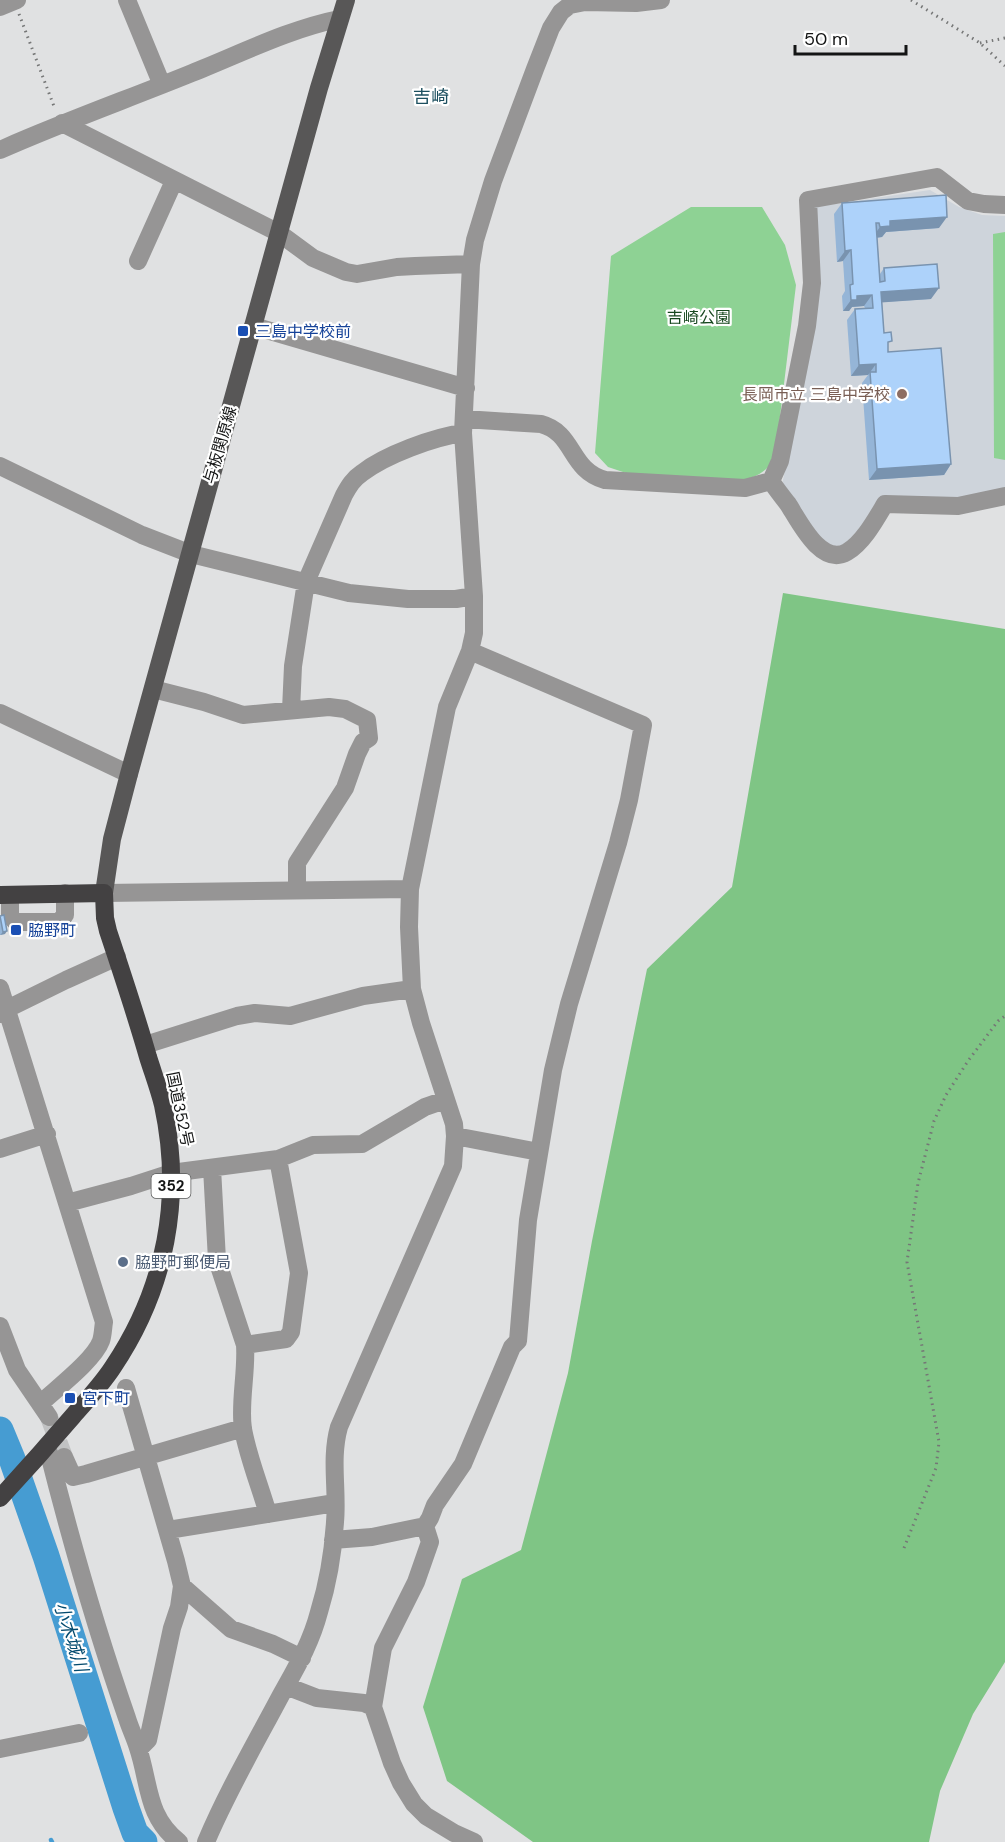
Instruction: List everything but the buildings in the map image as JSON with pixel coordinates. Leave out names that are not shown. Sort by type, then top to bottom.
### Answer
[{"type":"highway","points":[[5,895],[104,893]]},
{"type":"highway","name":"国道352号","points":[[3,1495],[45,1449],[113,1367],[140,1318],[159,1269],[167,1240],[171,1209],[171,1156],[162,1104],[105,918],[104,893]]},
{"type":"main road","name":"与板関原線","points":[[104,893],[112,839],[129,774],[346,0]]},
{"type":"street","points":[[127,0],[162,85]]},
{"type":"street","points":[[206,1842],[218,1815],[302,1658],[319,1614],[328,1580],[333,1540],[334,1456],[339,1427],[453,1166],[454,1124],[412,989],[409,927],[410,889],[447,707],[470,651],[474,633],[464,426],[471,264],[475,240],[481,217],[535,69],[551,28],[561,12],[569,2],[636,3],[661,0]]},
{"type":"street","points":[[0,150],[62,123],[269,42],[322,22],[339,19]]},
{"type":"street","points":[[62,123],[279,233],[313,258],[346,272],[357,274],[397,267],[471,264]]},
{"type":"street","points":[[771,482],[780,461],[807,326],[812,283],[808,200],[938,177],[968,201],[1005,205]]},
{"type":"street","points":[[138,261],[174,181]]},
{"type":"street","points":[[253,326],[466,388]]},
{"type":"street","points":[[291,710],[293,666],[306,582],[344,495],[352,482],[362,472],[403,452],[448,435],[464,426],[541,424],[559,432],[586,470],[595,477],[605,480],[745,488],[771,482]]},
{"type":"street","points":[[0,466],[142,534],[190,554],[349,593],[384,597],[456,599],[474,596]]},
{"type":"street","points":[[771,482],[819,548],[831,555],[841,555],[849,551],[871,527],[885,504],[958,506],[1005,496]]},
{"type":"street","points":[[333,1540],[372,1537],[425,1526],[435,1505],[463,1464],[512,1347],[518,1341],[528,1220],[553,1070],[569,1004],[618,843],[629,800],[643,725],[470,651]]},
{"type":"street","points":[[153,689],[243,715],[329,707],[345,709],[367,720],[369,738],[360,748],[345,788],[297,863],[297,890]]},
{"type":"street","points":[[0,713],[129,774]]},
{"type":"street","points":[[104,893],[410,889]]},
{"type":"street","points":[[5,895],[10,916],[16,922],[59,922],[65,915],[65,893]]},
{"type":"street","points":[[4,1011],[117,957]]},
{"type":"street","points":[[0,988],[4,1011],[47,1134],[67,1203],[109,1326],[97,1348],[45,1410],[17,1370],[0,1326]]},
{"type":"street","points":[[145,1045],[237,1016],[255,1013],[290,1016],[363,996],[412,989]]},
{"type":"street","points":[[67,1203],[171,1173],[278,1159],[313,1145],[363,1144],[424,1107],[445,1100]]},
{"type":"street","points":[[0,1149],[47,1134]]},
{"type":"street","points":[[455,1136],[539,1152]]},
{"type":"street","points":[[245,1346],[286,1339],[291,1332],[299,1273],[278,1159]]},
{"type":"street","points":[[212,1168],[217,1260],[245,1346],[243,1428],[268,1514]]},
{"type":"street","points":[[126,1388],[182,1586],[148,1740],[139,1749]]},
{"type":"street","points":[[64,1457],[73,1477],[243,1428]]},
{"type":"street","points":[[45,1449],[92,1609],[139,1749],[154,1809],[168,1833],[178,1842]]},
{"type":"street","points":[[168,1530],[335,1503]]},
{"type":"street","points":[[425,1526],[430,1542],[416,1582],[383,1648],[373,1707],[392,1763],[414,1804],[426,1816],[474,1842]]},
{"type":"street","points":[[182,1586],[231,1629],[273,1644],[302,1658]]},
{"type":"street","points":[[286,1686],[317,1698],[364,1703],[373,1707]]},
{"type":"street","points":[[0,1749],[79,1733]]},
{"type":"path","points":[[911,0],[980,43],[1005,66]]},
{"type":"path","points":[[11,2],[62,123]]},
{"type":"path","points":[[980,43],[1005,38]]},
{"type":"path","points":[[904,1548],[936,1468],[939,1442],[907,1262],[918,1183],[934,1121],[946,1095],[974,1053],[998,1021],[1005,1016]]},
{"type":"shaded area","name":"長岡市立 三島中学校","points":[[930,190],[959,207],[982,215],[1005,216],[1005,488],[960,502],[881,498],[871,517],[840,549],[823,545],[782,485],[818,303],[814,207]]},
{"type":"green space","name":"吉崎公園","points":[[691,207],[762,207],[785,245],[796,285],[775,458],[761,473],[743,480],[632,475],[608,467],[595,453],[611,256]]},
{"type":"green space","points":[[1005,232],[1005,460],[994,458],[993,234]]},
{"type":"green space","points":[[783,593],[1005,629],[1005,1662],[973,1714],[940,1791],[929,1842],[533,1842],[447,1781],[423,1707],[462,1579],[521,1550],[568,1373],[647,969],[732,887]]},
{"type":"waterway","name":"小木城川","points":[[0,1430],[46,1556],[126,1808],[135,1833],[144,1842]]},
{"type":"tunnel","points":[[49,1417],[64,1457]]},
{"type":"place","name":"三島中学校前","points":[[243,331]]},
{"type":"place","name":"長岡市立 三島中学校","points":[[902,394]]},
{"type":"place","name":"脇野町","points":[[16,930]]},
{"type":"place","name":"脇野町郵便局","points":[[123,1262]]},
{"type":"place","name":"宮下町","points":[[70,1398]]},
{"type":"district","name":"吉崎","points":[[431,97]]}]
